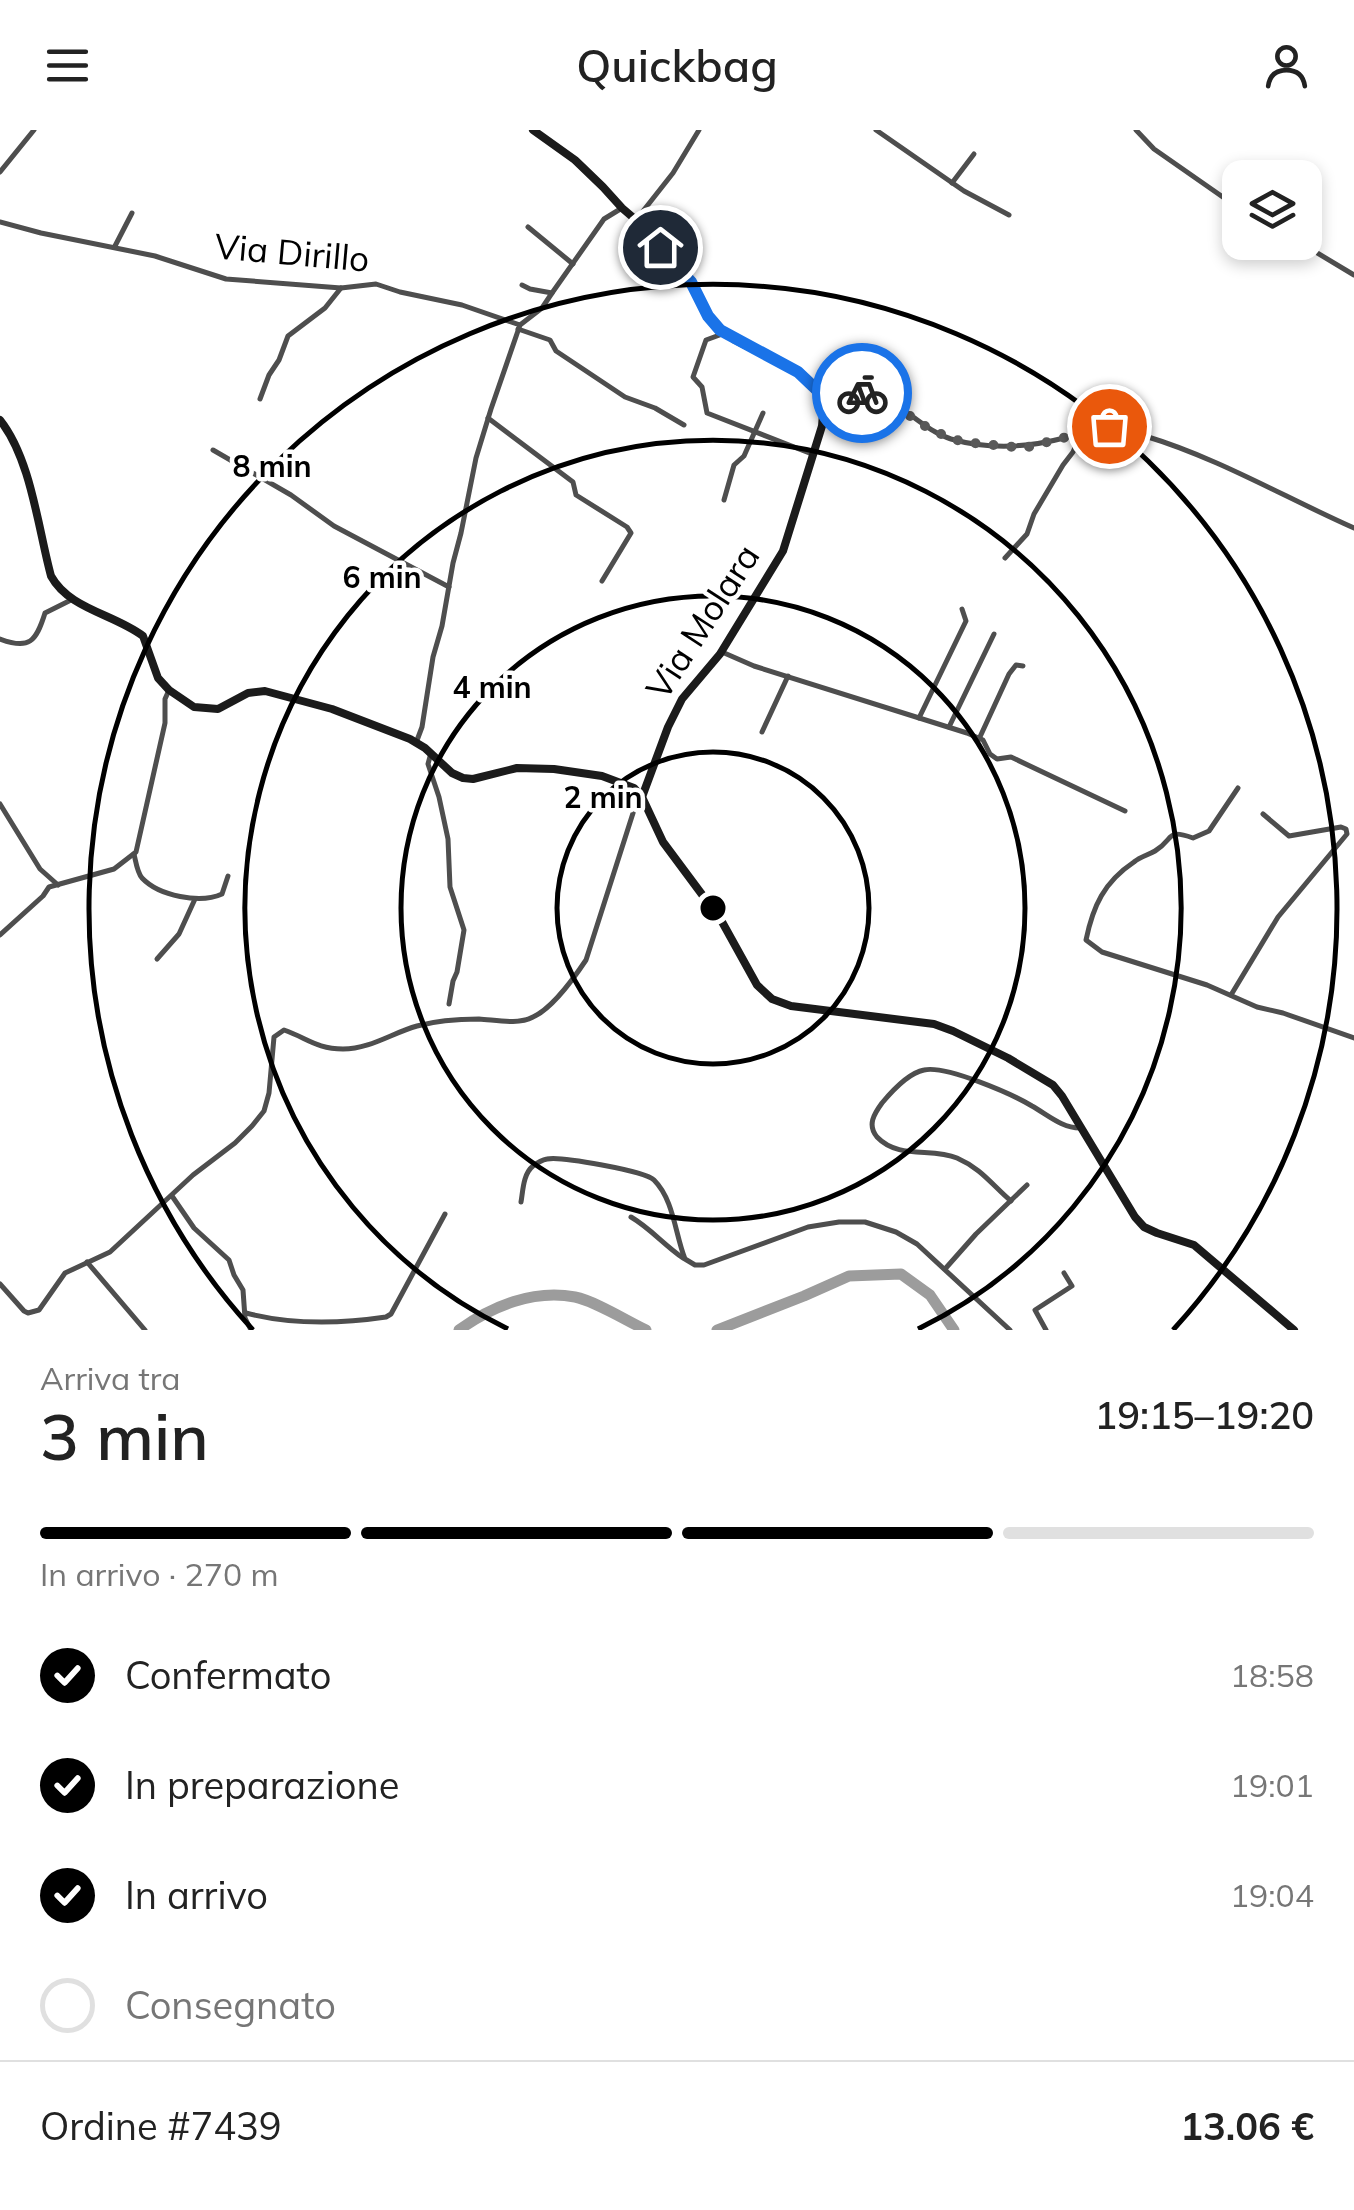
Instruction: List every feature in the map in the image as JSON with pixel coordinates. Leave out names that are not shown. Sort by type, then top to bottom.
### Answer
[{"type":"street","points":[[0,172],[34,130]]},
{"type":"street","points":[[534,130],[575,160],[636,220],[678,265],[708,316],[725,332],[798,372],[818,391],[865,394],[891,402],[951,439],[1024,448],[1109,426],[1170,444],[1261,482],[1354,528]]},
{"type":"street","points":[[636,220],[674,173],[699,130]]},
{"type":"street","points":[[876,130],[952,183],[1010,215]]},
{"type":"street","points":[[1136,130],[1154,149],[1222,196]]},
{"type":"street","points":[[952,183],[974,154]]},
{"type":"street","points":[[416,743],[476,458],[519,327],[542,308],[604,219],[622,208]]},
{"type":"street","points":[[115,246],[132,214]]},
{"type":"street","name":"Via Dirillo","points":[[0,222],[175,261],[226,279],[341,288],[376,284],[462,306],[550,340],[556,351],[625,397],[656,408],[684,426]]},
{"type":"street","points":[[528,227],[572,264]]},
{"type":"street","points":[[1322,255],[1354,274]]},
{"type":"street","points":[[522,285],[552,293]]},
{"type":"street","points":[[260,399],[288,336],[325,308],[341,288]]},
{"type":"street","points":[[725,332],[706,340],[693,377],[702,387],[707,413],[812,454]]},
{"type":"street","name":"Via Molara","points":[[642,797],[682,699],[722,652],[783,550],[822,426],[824,402],[818,391]]},
{"type":"street","points":[[823,415],[860,430],[866,417],[858,413],[865,394]]},
{"type":"street","points":[[724,500],[734,465],[744,456],[763,414]]},
{"type":"street","points":[[488,418],[573,482],[576,495],[627,527],[631,533],[602,581]]},
{"type":"street","points":[[0,420],[20,454],[51,576],[62,592],[143,636],[154,670],[169,690],[194,707],[211,710],[230,705],[248,693],[266,691],[332,709],[416,743],[463,778],[516,768],[554,769],[602,776],[634,788],[663,842],[722,920],[757,985],[772,999],[791,1006],[934,1024],[1042,1077],[1062,1096],[1144,1226],[1194,1245],[1294,1330]]},
{"type":"street","points":[[1005,558],[1027,534],[1040,504],[1074,452],[1076,434]]},
{"type":"street","points":[[213,450],[291,495],[318,516],[449,587]]},
{"type":"street","points":[[0,639],[26,644],[37,633],[45,613],[73,599]]},
{"type":"street","points":[[919,718],[966,621],[962,609]]},
{"type":"street","points":[[949,727],[994,634]]},
{"type":"street","points":[[722,652],[732,659],[979,738],[997,759],[1011,757],[1125,811]]},
{"type":"street","points":[[979,738],[1009,674],[1016,664],[1023,666]]},
{"type":"street","points":[[762,732],[788,676]]},
{"type":"street","points":[[0,935],[49,886],[114,869],[134,854],[141,836],[165,723],[164,699],[169,690]]},
{"type":"street","points":[[431,753],[428,764],[448,839],[450,887],[464,930],[449,1004]]},
{"type":"street","points":[[1238,788],[1209,831],[1193,838],[1171,834],[1158,848],[1121,872],[1092,911],[1086,940],[1102,952],[1354,1038]]},
{"type":"street","points":[[0,1284],[24,1311],[34,1313],[65,1273],[110,1252],[193,1175],[236,1143],[264,1110],[271,1082],[274,1037],[278,1033],[284,1030],[321,1048],[347,1049],[418,1026],[474,1019],[530,1019],[541,1012],[586,960],[628,828],[642,797]]},
{"type":"street","points":[[0,804],[40,869],[58,885]]},
{"type":"street","points":[[1231,995],[1278,917],[1347,834],[1341,827],[1290,836],[1262,814]]},
{"type":"street","points":[[134,854],[145,882],[178,897],[212,899],[222,894],[228,876]]},
{"type":"street","points":[[157,959],[178,934],[196,900]]},
{"type":"street","points":[[1011,1201],[980,1171],[956,1157],[904,1151],[888,1144],[876,1136],[871,1122],[874,1113],[900,1084],[928,1068],[978,1081],[1069,1128],[1082,1128]]},
{"type":"street","points":[[521,1202],[527,1173],[547,1159],[652,1176],[665,1195],[685,1260]]},
{"type":"street","points":[[945,1269],[1027,1184]]},
{"type":"street","points":[[172,1196],[194,1228],[230,1260],[243,1290],[251,1330]]},
{"type":"street","points":[[246,1313],[295,1322],[386,1317],[444,1214]]},
{"type":"street","points":[[631,1217],[695,1265],[808,1227],[865,1222],[917,1244],[1010,1330]]},
{"type":"street","points":[[88,1262],[145,1330]]},
{"type":"street","points":[[1046,1330],[1035,1310],[1072,1286],[1064,1273]]},
{"type":"waterway","points":[[717,1330],[849,1276],[901,1274],[930,1295],[954,1330]]},
{"type":"waterway","points":[[459,1330],[514,1302],[544,1295],[575,1297],[646,1330]]},
{"type":"way so far","points":[[862,393],[891,402],[930,430],[973,443],[1024,448],[1109,426]]},
{"type":"route","points":[[660,247],[691,282],[708,316],[720,330],[798,372],[818,391],[862,393]]}]
